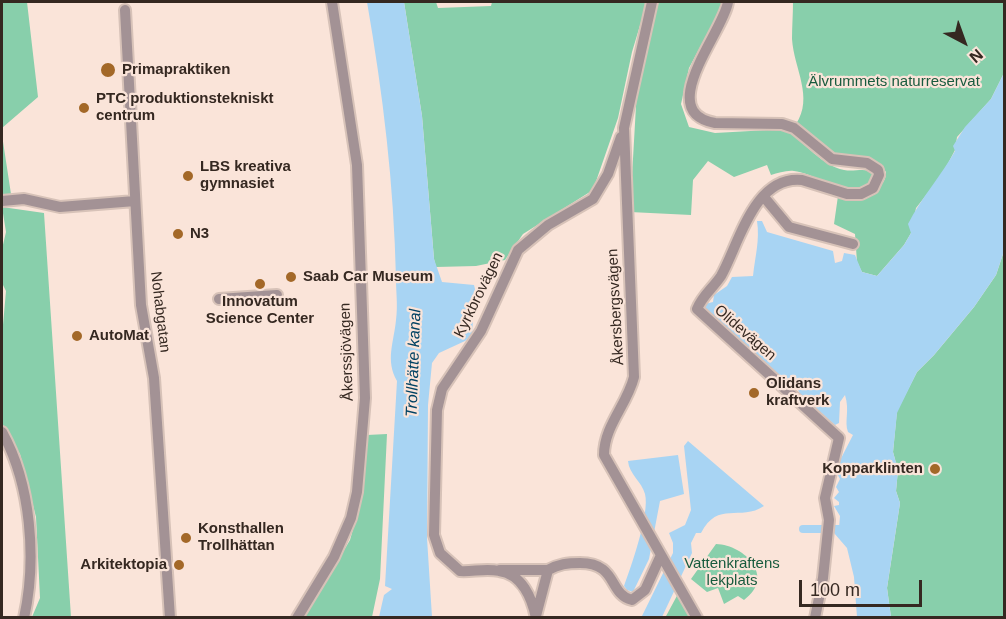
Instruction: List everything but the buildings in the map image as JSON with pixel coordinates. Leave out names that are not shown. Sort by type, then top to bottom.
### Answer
[{"type":"street","name":"Åkerssjövägen","points":[[297,618],[344,536],[357,492],[363,425],[365,374],[357,165],[332,2]]},
{"type":"street","name":"Åkersbergsvägen","points":[[652,2],[624,128],[635,361],[630,395],[604,439],[604,455],[697,618]]},
{"type":"street","name":"Olidevägen","points":[[728,2],[719,25],[702,55],[692,82],[689,101],[693,113],[705,122],[782,123],[794,128],[832,159],[867,163],[878,170],[879,175],[873,188],[856,195],[793,179],[778,183],[764,197],[738,232],[721,274],[696,298],[699,313],[839,438],[825,498],[829,520],[823,578],[815,618]]},
{"type":"street","name":"Nohabgatan","points":[[125,10],[141,305],[154,378],[170,618]]},
{"type":"street","name":"Kyrkbrovägen","points":[[624,128],[608,174],[593,199],[548,225],[518,250],[481,331],[450,374],[436,410],[434,535],[436,545],[446,561],[460,571],[548,570],[564,563],[595,563],[608,573],[622,594],[633,600],[645,590],[663,558]]},
{"type":"street","points":[[764,197],[789,227],[853,244]]},
{"type":"street","points":[[2,201],[24,199],[60,207],[135,201]]},
{"type":"street","points":[[219,299],[277,295]]},
{"type":"street","points":[[2,432],[25,502],[31,575],[24,618]]},
{"type":"street","points":[[500,570],[526,589],[536,617]]},
{"type":"street","points":[[536,617],[548,570]]},
{"type":"green space","points":[[2,2],[27,2],[38,97],[2,128]]},
{"type":"green space","points":[[404,2],[436,2],[438,8],[491,6],[492,2],[647,2],[632,52],[618,118],[593,190],[523,234],[505,260],[476,266],[436,267],[422,116]]},
{"type":"green space","points":[[658,2],[722,2],[689,68],[681,104],[689,127],[715,133],[786,129],[821,159],[836,168],[867,170],[876,173],[870,183],[862,188],[852,189],[794,171],[771,175],[767,165],[734,177],[708,161],[693,180],[691,215],[630,212],[637,88]]},
{"type":"green space","name":"Älvrummets naturreservat","points":[[793,2],[1004,2],[1004,73],[991,99],[957,137],[955,150],[942,175],[916,208],[911,233],[904,245],[877,276],[862,272],[857,262],[855,234],[834,224],[838,196],[875,189],[885,180],[886,172],[871,161],[839,160],[796,124],[801,114],[803,93],[793,50]]},
{"type":"green space","points":[[2,135],[11,194],[2,195]]},
{"type":"green space","points":[[2,207],[44,213],[71,617],[32,617],[40,598],[36,517],[20,454],[2,426],[2,336],[6,291],[2,283],[2,249],[6,232]]},
{"type":"green space","points":[[1004,251],[1004,617],[891,617],[887,588],[900,503],[896,491],[898,470],[893,452],[897,411],[917,372],[974,307],[996,275]]},
{"type":"green space","points":[[387,434],[380,579],[372,617],[304,618],[350,540],[362,497],[367,435]]},
{"type":"green space","name":"Vattenkraftens lekplats","points":[[716,544],[737,550],[746,556],[757,572],[757,582],[753,591],[744,600],[738,596],[724,604],[718,588],[707,592],[691,579]]},
{"type":"green space","points":[[679,592],[691,617],[665,618]]},
{"type":"water","name":"Trollhätte kanal","points":[[367,2],[404,2],[422,116],[434,259],[442,282],[474,285],[475,289],[472,335],[465,341],[439,353],[432,363],[428,405],[427,538],[432,617],[379,617],[384,595],[392,589],[385,586],[397,381],[393,373],[391,351],[397,304],[387,140]]},
{"type":"water","points":[[1004,73],[1004,251],[996,275],[974,307],[917,372],[897,413],[893,452],[898,470],[896,491],[900,503],[887,588],[891,617],[857,617],[854,577],[847,548],[834,533],[839,528],[840,516],[834,506],[839,505],[834,498],[839,492],[836,487],[840,479],[835,470],[853,435],[848,432],[847,428],[845,395],[840,402],[839,423],[835,425],[800,394],[796,386],[787,384],[701,310],[705,308],[705,304],[713,302],[714,295],[727,286],[732,277],[753,276],[758,242],[757,221],[762,221],[767,232],[833,251],[835,263],[842,261],[844,253],[855,255],[862,272],[877,276],[904,245],[911,233],[908,224],[913,214],[955,151],[953,146],[965,127],[991,99]]},
{"type":"water","points":[[688,441],[764,506],[746,512],[722,514],[708,523],[701,533],[696,533],[691,543],[692,553],[662,617],[641,618],[673,553],[673,543],[669,533],[685,525],[691,510],[684,446]]},
{"type":"water","points":[[678,455],[684,494],[660,501],[649,559],[633,592],[627,590],[624,586],[639,540],[646,503],[645,494],[628,461]]},
{"type":"waterway","points":[[803,529],[850,529]]},
{"type":"place","name":"Primapraktiken","points":[[108,70]]},
{"type":"place","name":"PTC produktionstekniskt centrum","points":[[84,108]]},
{"type":"place","name":"LBS kreativa gymnasiet","points":[[188,176]]},
{"type":"place","name":"N3","points":[[178,234]]},
{"type":"place","name":"Saab Car Museum","points":[[291,277]]},
{"type":"place","name":"Innovatum Science Center","points":[[260,284]]},
{"type":"place","name":"AutoMat","points":[[77,336]]},
{"type":"place","name":"Olidans kraftverk","points":[[754,393]]},
{"type":"place","name":"Kopparklinten","points":[[935,469]]},
{"type":"place","name":"Konsthallen Trollhättan","points":[[186,538]]},
{"type":"place","name":"Arkitektopia","points":[[179,565]]}]
